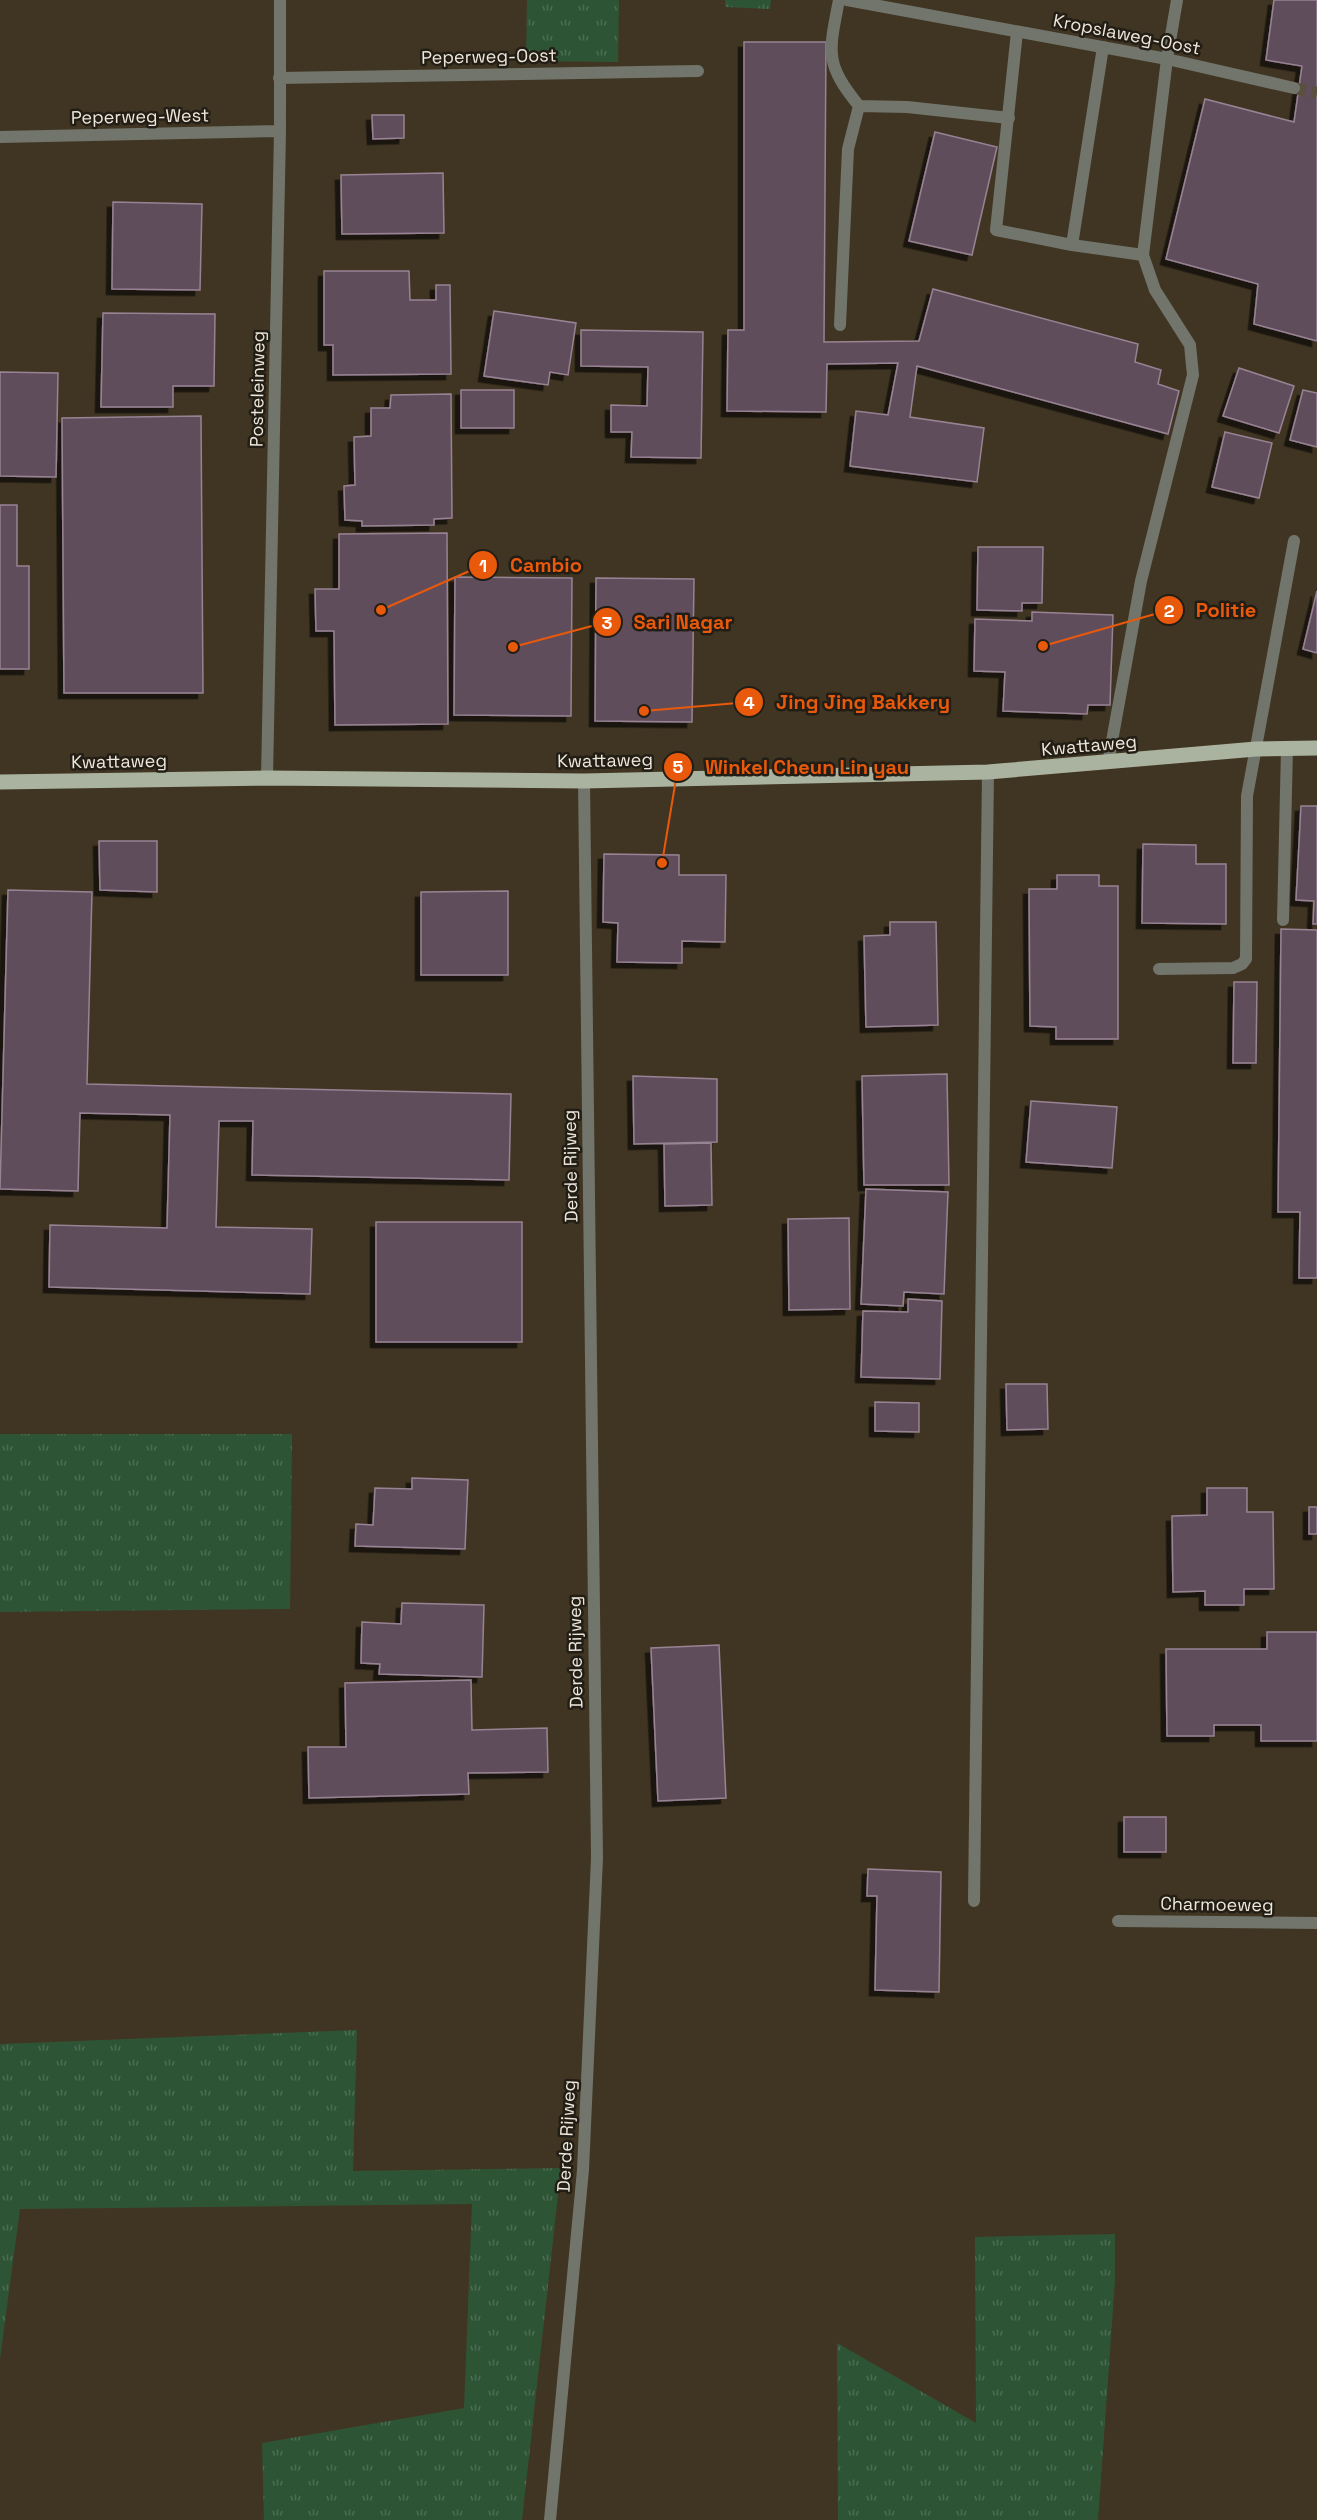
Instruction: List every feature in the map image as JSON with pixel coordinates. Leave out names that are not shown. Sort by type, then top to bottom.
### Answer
[{"type":"main road","name":"Kwattaweg","points":[[0,782],[267,778],[584,781],[988,772],[1256,749],[1317,748]]},
{"type":"street","name":"Posteleinweg","points":[[267,778],[280,132],[279,0]]},
{"type":"street","points":[[838,0],[830,48],[831,58],[840,82],[859,106]]},
{"type":"street","name":"Kropslaweg-Oost","points":[[846,0],[1167,58],[1294,88]]},
{"type":"street","points":[[1108,763],[1141,581],[1193,375],[1190,345],[1155,290],[1143,255],[1167,58],[1177,0]]},
{"type":"street","points":[[1017,32],[996,230],[1072,245],[1143,255]]},
{"type":"street","points":[[1072,245],[1103,47]]},
{"type":"street","name":"Peperweg-Oost","points":[[279,78],[698,71]]},
{"type":"street","points":[[859,106],[907,107],[1009,118]]},
{"type":"street","points":[[840,325],[848,149],[859,106]]},
{"type":"street","name":"Peperweg-West","points":[[0,137],[280,132]]},
{"type":"street","points":[[1159,969],[1233,968],[1242,964],[1246,959],[1245,824],[1247,796],[1294,540]]},
{"type":"street","points":[[1283,920],[1287,748]]},
{"type":"street","points":[[974,1901],[988,772]]},
{"type":"street","name":"Derde Rijweg","points":[[550,2520],[583,2170],[597,1858],[584,781]]},
{"type":"street","name":"Charmoeweg","points":[[1118,1921],[1317,1923]]},
{"type":"green space","points":[[527,0],[619,0],[618,62],[526,61]]},
{"type":"green space","points":[[725,0],[771,0],[770,9],[725,7]]},
{"type":"green space","points":[[0,1434],[292,1434],[290,1609],[0,1612]]},
{"type":"green space","points":[[357,2030],[353,2171],[561,2168],[522,2520],[264,2520],[262,2443],[464,2408],[472,2204],[20,2209],[0,2359],[0,2044]]},
{"type":"green space","points":[[1115,2234],[1115,2281],[1098,2520],[838,2520],[837,2343],[976,2423],[975,2237]]},
{"type":"building","points":[[1274,0],[1317,0],[1317,341],[1254,324],[1258,284],[1166,259],[1205,99],[1294,122],[1302,66],[1266,60]]},
{"type":"building","points":[[744,42],[826,42],[824,342],[919,341],[933,289],[1138,344],[1135,362],[1161,370],[1158,384],[1179,391],[1168,434],[917,366],[910,417],[984,428],[977,482],[850,466],[856,411],[888,415],[898,363],[827,364],[826,412],[727,411],[728,330],[744,330]]},
{"type":"building","points":[[372,115],[404,115],[404,138],[373,139]]},
{"type":"building","points":[[935,132],[997,147],[972,255],[909,241]]},
{"type":"building","points":[[443,173],[444,233],[342,234],[341,175]]},
{"type":"building","points":[[113,202],[202,204],[200,290],[112,289]]},
{"type":"building","points":[[324,271],[409,271],[410,300],[436,300],[436,285],[450,285],[451,374],[333,375],[333,345],[324,345]]},
{"type":"building","points":[[494,311],[576,323],[568,375],[550,372],[548,385],[484,376]]},
{"type":"building","points":[[103,313],[215,314],[214,386],[173,386],[173,407],[101,407]]},
{"type":"building","points":[[581,330],[703,332],[701,458],[631,457],[632,432],[611,432],[611,405],[647,406],[648,367],[581,366]]},
{"type":"building","points":[[1239,368],[1294,386],[1279,433],[1223,416]]},
{"type":"building","points":[[0,372],[58,373],[56,477],[0,476]]},
{"type":"building","points":[[461,390],[514,390],[514,428],[461,428]]},
{"type":"building","points":[[1303,390],[1317,393],[1317,447],[1290,440]]},
{"type":"building","points":[[451,394],[452,518],[434,519],[434,525],[362,526],[362,521],[345,520],[344,486],[355,485],[354,437],[371,436],[371,408],[390,408],[391,395]]},
{"type":"building","points":[[201,416],[203,693],[64,693],[62,418]]},
{"type":"building","points":[[1225,432],[1272,443],[1259,498],[1212,487]]},
{"type":"building","points":[[0,505],[17,505],[17,566],[29,566],[29,669],[0,669]]},
{"type":"building","points":[[447,533],[448,724],[335,725],[334,631],[316,631],[315,589],[339,589],[339,534]]},
{"type":"building","points":[[978,547],[1043,547],[1042,603],[1022,603],[1022,611],[977,610]]},
{"type":"building","points":[[455,577],[572,578],[571,716],[454,715]]},
{"type":"building","points":[[596,578],[694,579],[692,722],[595,721]]},
{"type":"building","points":[[1317,591],[1317,653],[1303,649]]},
{"type":"building","points":[[1032,612],[1113,615],[1110,705],[1088,705],[1087,714],[1003,711],[1005,672],[974,671],[975,619],[1032,621]]},
{"type":"building","points":[[1301,806],[1317,806],[1317,924],[1313,924],[1314,901],[1296,900]]},
{"type":"building","points":[[99,841],[157,841],[157,892],[100,890]]},
{"type":"building","points":[[1143,844],[1196,845],[1196,864],[1226,864],[1226,924],[1142,923]]},
{"type":"building","points":[[604,854],[679,855],[679,875],[726,875],[725,942],[682,941],[682,963],[617,962],[618,923],[603,922]]},
{"type":"building","points":[[1057,875],[1099,875],[1099,886],[1118,886],[1118,1039],[1056,1039],[1056,1027],[1030,1026],[1029,889],[1057,889]]},
{"type":"building","points":[[8,890],[92,892],[87,1084],[511,1094],[509,1180],[252,1175],[253,1121],[219,1121],[216,1227],[312,1229],[310,1294],[49,1287],[50,1225],[167,1228],[170,1115],[80,1113],[78,1191],[0,1189]]},
{"type":"building","points":[[508,891],[508,975],[421,975],[421,892]]},
{"type":"building","points":[[890,922],[936,922],[938,1025],[866,1027],[864,936],[890,935]]},
{"type":"building","points":[[1281,929],[1317,930],[1317,1278],[1299,1278],[1300,1212],[1278,1212]]},
{"type":"building","points":[[1234,982],[1257,982],[1256,1063],[1233,1063]]},
{"type":"building","points":[[947,1074],[949,1185],[864,1185],[862,1076]]},
{"type":"building","points":[[633,1076],[717,1079],[717,1142],[634,1144]]},
{"type":"building","points":[[1031,1101],[1117,1107],[1112,1168],[1026,1162]]},
{"type":"building","points":[[711,1143],[712,1205],[665,1206],[664,1144]]},
{"type":"building","points":[[866,1189],[948,1192],[944,1294],[904,1292],[903,1306],[861,1304]]},
{"type":"building","points":[[849,1218],[850,1309],[789,1310],[788,1219]]},
{"type":"building","points":[[376,1222],[522,1222],[522,1342],[376,1342]]},
{"type":"building","points":[[908,1299],[942,1301],[940,1379],[861,1377],[863,1311],[908,1312]]},
{"type":"building","points":[[1006,1384],[1047,1384],[1048,1429],[1007,1430]]},
{"type":"building","points":[[875,1402],[919,1403],[919,1432],[875,1431]]},
{"type":"building","points":[[412,1478],[468,1480],[465,1549],[355,1546],[356,1524],[373,1525],[375,1488],[412,1489]]},
{"type":"building","points":[[1207,1488],[1247,1488],[1247,1512],[1273,1512],[1274,1589],[1244,1589],[1244,1605],[1205,1605],[1205,1591],[1173,1592],[1172,1516],[1207,1515]]},
{"type":"building","points":[[1309,1507],[1317,1507],[1317,1534],[1309,1534]]},
{"type":"building","points":[[402,1603],[484,1605],[482,1677],[379,1674],[380,1664],[361,1663],[362,1622],[401,1624]]},
{"type":"building","points":[[1267,1632],[1317,1632],[1317,1741],[1261,1741],[1261,1725],[1214,1725],[1214,1736],[1167,1736],[1166,1649],[1267,1649]]},
{"type":"building","points":[[719,1645],[726,1798],[658,1801],[651,1648]]},
{"type":"building","points":[[471,1680],[472,1730],[547,1728],[548,1772],[468,1773],[469,1794],[309,1798],[308,1747],[346,1747],[345,1683]]},
{"type":"building","points":[[1124,1817],[1166,1817],[1166,1852],[1124,1852]]},
{"type":"building","points":[[868,1869],[941,1872],[939,1992],[875,1990],[877,1896],[867,1896]]},
{"type":"tunnel","points":[[1294,88],[1317,93]]},
{"type":"place","name":"Cambio","points":[[381,610]]},
{"type":"place","name":"Politie","points":[[1043,646]]},
{"type":"place","name":"Sari Nagar","points":[[513,647]]},
{"type":"place","name":"Jing Jing Bakkery","points":[[644,711]]},
{"type":"place","name":"Winkel Cheun Lin yau","points":[[662,863]]}]
